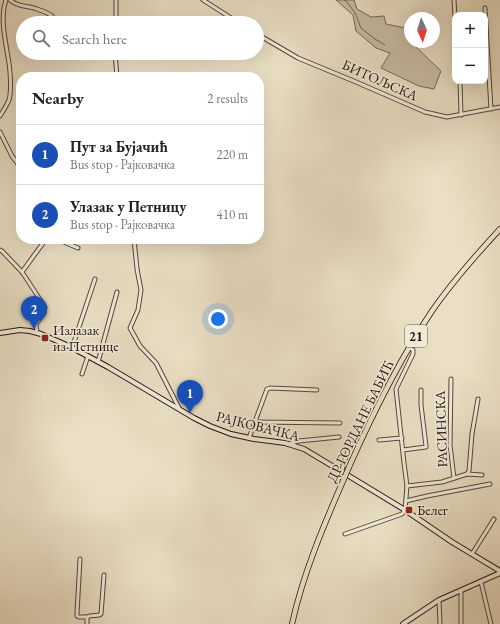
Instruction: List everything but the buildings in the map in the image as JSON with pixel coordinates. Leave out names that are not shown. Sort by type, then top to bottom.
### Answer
[{"type":"main road","name":"ДР ГОРДАНЕ БАБИЋ","points":[[292,624],[308,566],[324,524],[371,418],[395,372],[433,310],[460,274],[500,229]]},
{"type":"main road","name":"РАЈКОВАЧКА","points":[[0,333],[20,330],[37,333],[88,356],[210,426],[228,433],[286,444],[304,450],[405,510],[500,572]]},
{"type":"main road","points":[[402,624],[439,600],[500,572]]},
{"type":"street","points":[[0,116],[9,100],[10,93],[8,58],[1,26],[1,14],[6,0]]},
{"type":"street","points":[[10,0],[13,3],[38,9],[52,16]]},
{"type":"street","points":[[116,0],[116,16]]},
{"type":"street","points":[[203,0],[228,16]]},
{"type":"street","points":[[454,0],[455,12]]},
{"type":"street","points":[[485,8],[491,109]]},
{"type":"street","name":"БИТОЉСКА","points":[[264,38],[298,58],[425,112],[447,117],[500,107]]},
{"type":"street","points":[[116,60],[117,72]]},
{"type":"street","points":[[460,84],[461,115]]},
{"type":"street","points":[[0,133],[16,161]]},
{"type":"street","points":[[22,272],[42,244]]},
{"type":"street","points":[[69,244],[78,248]]},
{"type":"street","points":[[134,244],[141,290],[138,310],[130,328],[140,346],[156,363],[179,409]]},
{"type":"street","points":[[0,250],[22,272],[45,307],[44,312],[36,324],[37,333]]},
{"type":"street","points":[[72,348],[95,279]]},
{"type":"street","points":[[98,362],[117,292]]},
{"type":"street","points":[[346,534],[402,514],[405,510],[408,486],[396,389],[413,354],[413,350],[409,347]]},
{"type":"street","points":[[82,374],[88,356]]},
{"type":"street","name":"РАСИНСКА","points":[[451,379],[450,445],[454,478]]},
{"type":"street","points":[[249,438],[267,389],[317,390]]},
{"type":"street","points":[[403,450],[426,447],[421,405],[421,390]]},
{"type":"street","points":[[467,474],[469,471],[472,434],[478,399]]},
{"type":"street","points":[[255,422],[340,423]]},
{"type":"street","points":[[286,444],[299,441],[339,437]]},
{"type":"street","points":[[379,440],[402,438]]},
{"type":"street","points":[[342,472],[351,443]]},
{"type":"street","points":[[408,486],[438,483],[467,474],[482,475]]},
{"type":"street","points":[[406,501],[490,484]]},
{"type":"street","points":[[472,554],[494,519]]},
{"type":"street","points":[[80,559],[77,616],[87,617],[90,615],[101,614],[104,575]]},
{"type":"street","points":[[481,582],[491,624]]},
{"type":"street","points":[[461,590],[461,624]]},
{"type":"street","points":[[439,600],[440,624]]},
{"type":"street","points":[[87,617],[87,624]]},
{"type":"shaded area","points":[[336,0],[354,0],[357,9],[371,17],[384,16],[386,24],[404,28],[404,48],[417,48],[441,71],[434,89],[419,86],[381,68],[390,53],[376,48],[356,31],[353,15]]},
{"type":"waterway","points":[[344,0],[355,13],[361,28],[385,45]]},
{"type":"place","name":"Улазак у Петницу","points":[[34,329]]},
{"type":"place","name":"Излазак из Петнице","points":[[45,338]]},
{"type":"place","name":"Пут за Бујачић","points":[[190,413]]},
{"type":"place","name":"Белег","points":[[409,510]]}]
